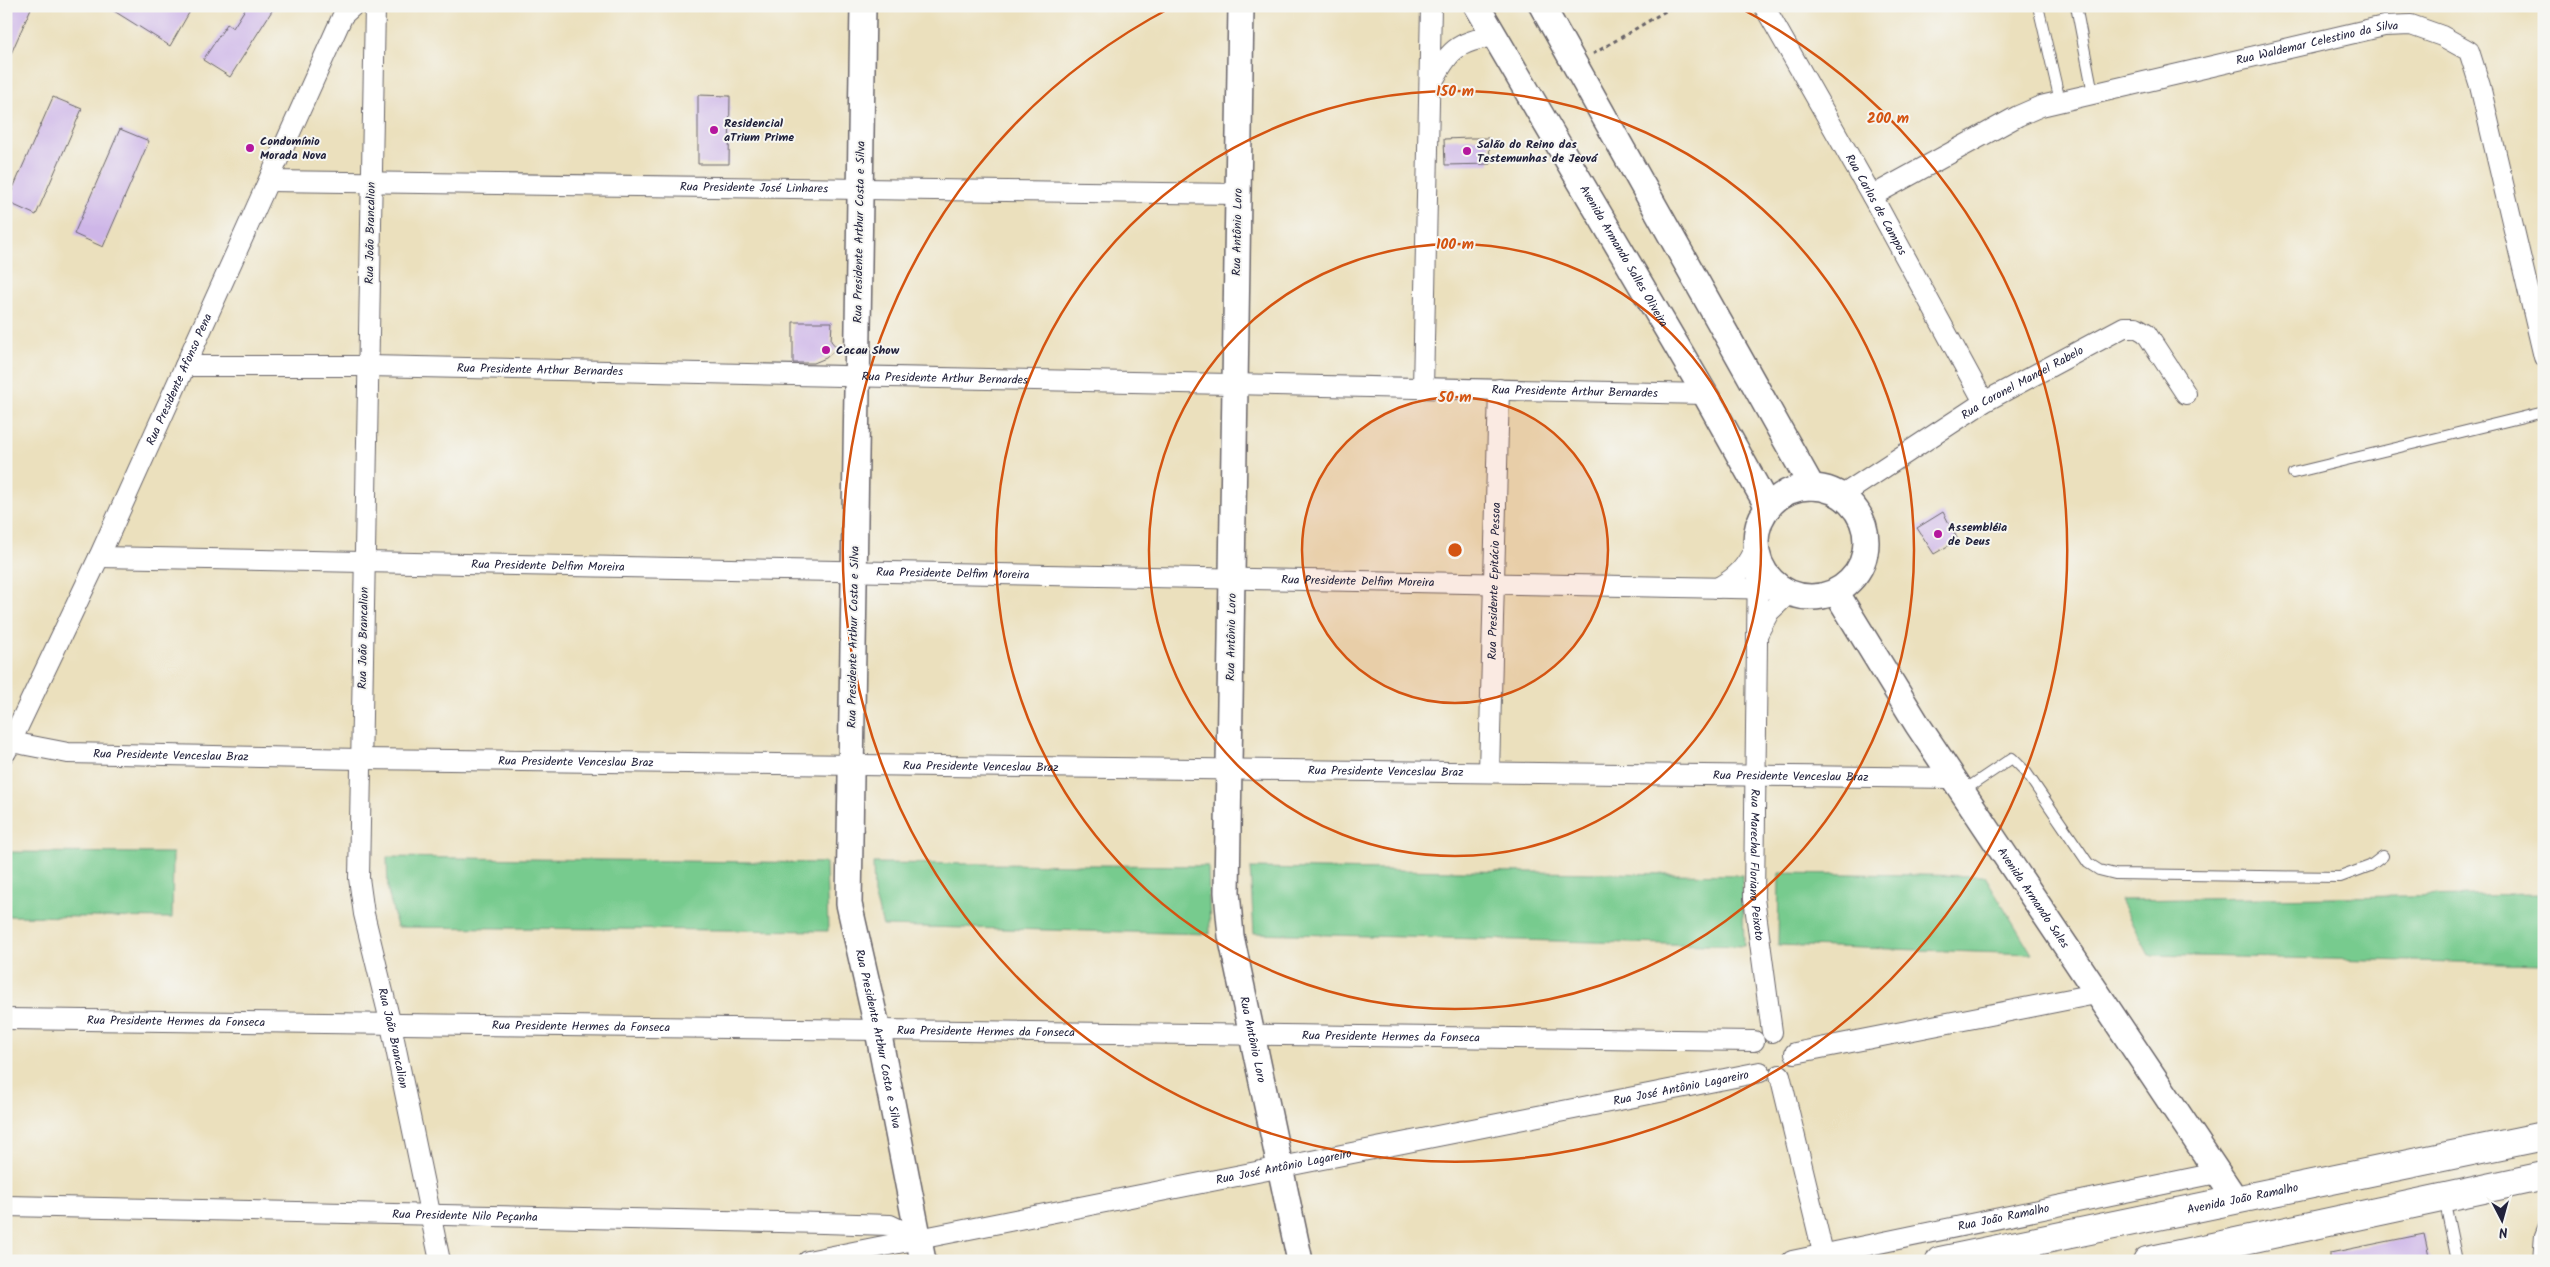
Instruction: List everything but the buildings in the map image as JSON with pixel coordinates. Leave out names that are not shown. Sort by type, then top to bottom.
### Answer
[{"type":"highway","name":"Avenida João Ramalho","points":[[1940,1261],[2544,1136]]},
{"type":"highway","points":[[2147,1261],[2544,1176]]},
{"type":"highway","points":[[2236,1200],[2262,1237]]},
{"type":"street","name":"Rua Presidente Afonso Pena","points":[[8,745],[99,557],[344,15],[353,6]]},
{"type":"street","name":"Rua João Brancalion","points":[[375,6],[360,759],[360,893],[440,1261]]},
{"type":"street","name":"Rua Presidente Arthur Costa e Silva","points":[[863,6],[849,904],[878,1031],[921,1250]]},
{"type":"street","name":"Rua Antônio Loro","points":[[1241,6],[1228,916],[1300,1261]]},
{"type":"street","points":[[1423,388],[1431,6]]},
{"type":"street","name":"Avenida Armando Salles Oliveira","points":[[1477,6],[1705,394],[1768,507]]},
{"type":"street","points":[[1542,6],[1812,487]]},
{"type":"street","name":"Rua Carlos de Campos","points":[[1764,6],[1872,196],[1984,402]]},
{"type":"street","name":"Rua Waldemar Celestino da Silva","points":[[1872,196],[2018,116],[2060,101],[2384,26],[2411,25],[2442,36],[2469,51],[2544,357]]},
{"type":"street","points":[[1430,86],[1444,62],[1456,47],[1468,41],[1495,36]]},
{"type":"street","name":"Rua Presidente José Linhares","points":[[269,181],[1238,194]]},
{"type":"street","name":"Rua Coronel Manoel Rabelo","points":[[1841,496],[1984,402],[2124,327],[2136,327],[2146,333],[2186,394]]},
{"type":"street","name":"Rua Presidente Arthur Bernardes","points":[[185,366],[368,366],[1705,394]]},
{"type":"street","name":"Rua Presidente Epitácio Pessoa","points":[[1489,772],[1499,389]]},
{"type":"street","points":[[1823,488],[1841,496],[1858,512],[1864,526],[1867,543],[1864,558],[1857,573],[1848,584],[1836,592],[1812,597],[1786,591],[1767,575],[1757,551],[1757,531],[1768,507],[1781,496],[1796,489],[1823,488]]},
{"type":"street","points":[[1717,588],[1742,571],[1757,551]]},
{"type":"street","name":"Rua Marechal Floriano Peixoto","points":[[1757,551],[1754,898],[1772,1032]]},
{"type":"street","name":"Rua Presidente Delfim Moreira","points":[[99,557],[1758,588],[1786,591]]},
{"type":"street","name":"Rua Marechal Floriano Peixoto","points":[[1757,637],[1769,612],[1786,591]]},
{"type":"street","name":"Avenida Armando Sales","points":[[1836,592],[1917,724],[2096,994],[2236,1200]]},
{"type":"street","name":"Rua Presidente Venceslau Braz","points":[[8,745],[68,753],[360,759],[1755,775],[1958,784]]},
{"type":"street","points":[[1795,1053],[2096,994]]},
{"type":"street","name":"Rua Presidente Hermes da Fonseca","points":[[6,1020],[1754,1041]]},
{"type":"street","points":[[1772,1032],[1779,1032],[1790,1040],[1795,1053],[1791,1066],[1780,1075],[1773,1076],[1760,1072],[1755,1067],[1750,1054],[1754,1041],[1765,1033],[1772,1032]]},
{"type":"street","name":"Rua José Antônio Lagareiro","points":[[815,1259],[921,1250],[1280,1167],[1760,1072]]},
{"type":"street","points":[[1780,1075],[1825,1257]]},
{"type":"street","name":"Rua João Ramalho","points":[[1792,1261],[1825,1257],[2217,1173]]},
{"type":"street","name":"Rua Presidente Nilo Peçanha","points":[[6,1206],[890,1225],[921,1250]]},
{"type":"street","points":[[815,1259],[828,1240],[823,1223]]},
{"type":"lane","points":[[2038,6],[2060,101]]},
{"type":"lane","points":[[2076,6],[2092,93]]},
{"type":"lane","points":[[2293,473],[2544,412]]},
{"type":"lane","points":[[1958,784],[2012,758],[2026,772],[2088,863],[2099,870],[2115,874],[2340,877],[2370,866],[2383,856]]},
{"type":"lane","points":[[2444,1198],[2457,1261]]},
{"type":"lane","points":[[2538,1261],[2540,1236],[2544,1225]]},
{"type":"path","points":[[1575,65],[1674,6]]},
{"type":"green space","points":[[6,852],[173,853],[172,918],[6,916]]},
{"type":"green space","points":[[387,857],[826,863],[828,931],[397,927],[388,891]]},
{"type":"green space","points":[[873,863],[1208,866],[1210,934],[883,926],[874,894]]},
{"type":"green space","points":[[1250,868],[1742,875],[1744,946],[1254,933]]},
{"type":"green space","points":[[1779,873],[1985,876],[2032,954],[1778,945]]},
{"type":"green space","points":[[2544,894],[2544,964],[2149,955],[2120,900]]},
{"type":"place","name":"Residencial aTrium Prime","points":[[714,130]]},
{"type":"place","name":"Condomínio Morada Nova","points":[[250,148]]},
{"type":"place","name":"Salão do Reino das Testemunhas de Jeová","points":[[1467,151]]},
{"type":"place","name":"Cacau Show","points":[[826,350]]},
{"type":"place","name":"Assembléia de Deus","points":[[1938,534]]}]
